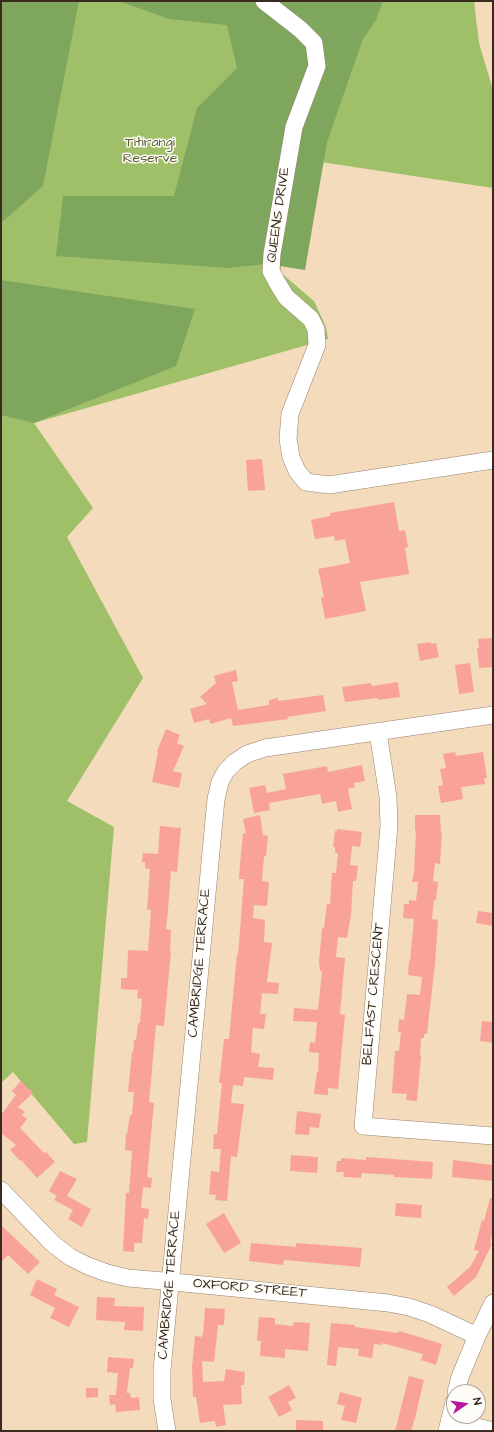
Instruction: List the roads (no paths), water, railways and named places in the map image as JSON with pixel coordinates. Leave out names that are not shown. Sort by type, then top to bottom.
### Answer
[{"type":"street","name":"QUEENS DRIVE","points":[[264,1],[300,29],[314,43],[317,66],[294,127],[286,166],[271,260],[271,271],[286,297],[311,319],[316,329],[317,345],[290,414],[288,439],[291,457],[297,471],[306,482],[329,485],[493,460]]},
{"type":"street","name":"CAMBRIDGE TERRACE","points":[[167,1431],[162,1399],[162,1370],[216,799],[220,782],[226,771],[235,762],[247,754],[265,748],[493,715]]},
{"type":"street","name":"BELFAST CRESCENT","points":[[378,732],[388,797],[389,826],[363,1126],[493,1136]]},
{"type":"street","name":"OXFORD STREET","points":[[1,1190],[52,1243],[70,1257],[107,1273],[128,1278],[388,1303],[409,1307],[430,1314],[477,1336]]},
{"type":"street","points":[[458,1384],[477,1336],[493,1303]]},
{"type":"street","points":[[448,1425],[493,1431]]},
{"type":"park label","name":"Titirangi Reserve","points":[[150,152]]}]
